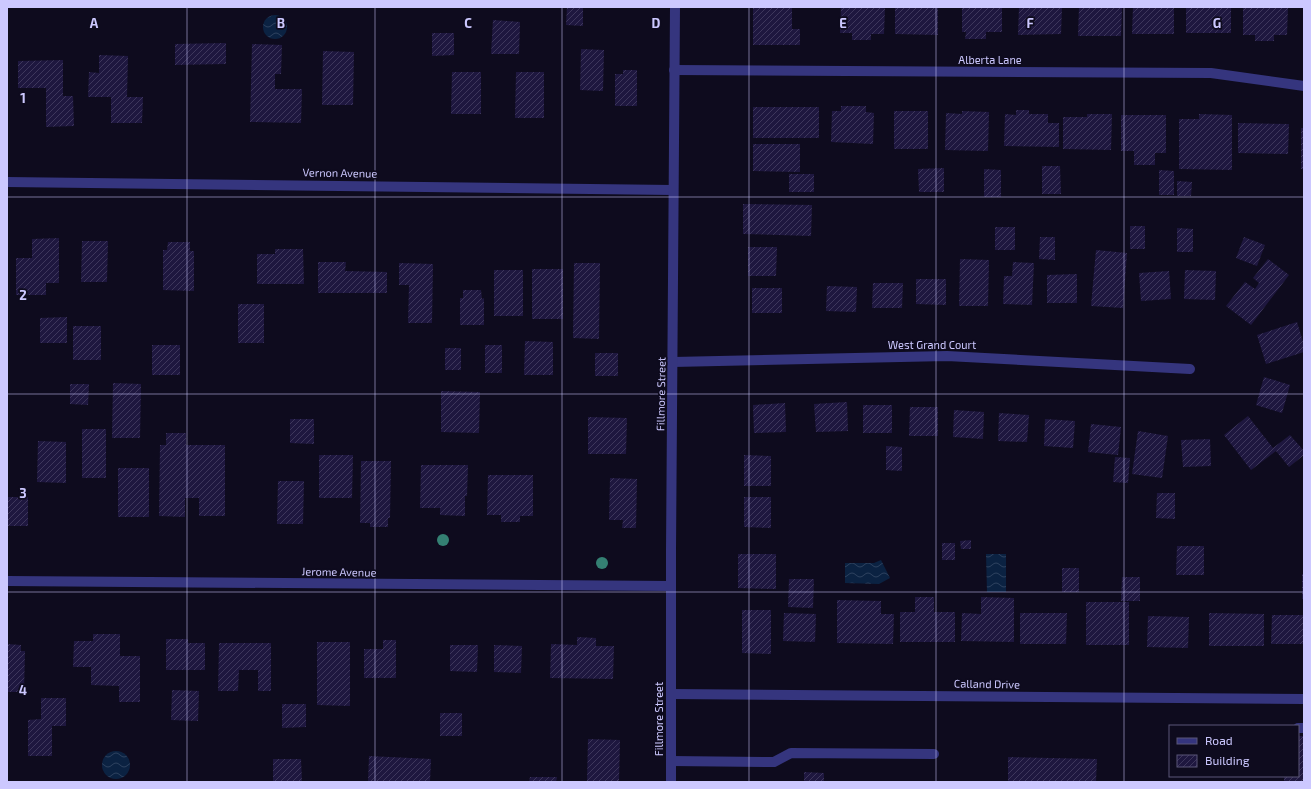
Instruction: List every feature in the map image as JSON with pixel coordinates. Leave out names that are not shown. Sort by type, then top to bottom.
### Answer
[{"type":"street","name":"Fillmore Street","points":[[671,782],[675,7]]},
{"type":"street","name":"Alberta Lane","points":[[674,70],[1211,73],[1304,86]]},
{"type":"street","name":"Vernon Avenue","points":[[7,182],[673,190]]},
{"type":"street","name":"West Grand Court","points":[[673,362],[947,356],[1190,369]]},
{"type":"street","name":"Jerome Avenue","points":[[7,581],[671,586]]},
{"type":"street","name":"Calland Drive","points":[[671,694],[1304,699]]},
{"type":"street","points":[[671,761],[774,762],[791,753],[934,754]]},
{"type":"water","points":[[275,15],[284,18],[287,27],[284,36],[275,39],[266,36],[263,27],[266,18]]},
{"type":"water","points":[[986,554],[1006,554],[1006,592],[987,592]]},
{"type":"water","points":[[881,560],[890,578],[879,584],[845,583],[845,563],[874,563]]},
{"type":"water","points":[[116,751],[126,755],[130,765],[126,775],[116,779],[106,775],[102,765],[106,755]]},
{"type":"building","points":[[567,7],[583,7],[583,26],[566,25]]},
{"type":"building","points":[[753,7],[792,7],[792,29],[800,29],[800,45],[753,45]]},
{"type":"building","points":[[841,7],[885,7],[884,34],[871,34],[871,40],[852,40],[852,33],[840,33]]},
{"type":"building","points":[[895,7],[938,7],[938,35],[895,34]]},
{"type":"building","points":[[962,7],[1002,7],[1002,32],[986,32],[986,39],[965,39],[966,32],[962,32]]},
{"type":"building","points":[[1019,7],[1062,7],[1061,34],[1018,35]]},
{"type":"building","points":[[1079,7],[1122,7],[1121,36],[1078,36]]},
{"type":"building","points":[[1133,7],[1174,7],[1174,34],[1132,34]]},
{"type":"building","points":[[1186,7],[1231,7],[1231,33],[1186,33]]},
{"type":"building","points":[[1243,7],[1288,7],[1287,35],[1274,35],[1274,41],[1255,41],[1255,35],[1243,35]]},
{"type":"building","points":[[493,20],[520,22],[519,54],[491,54]]},
{"type":"building","points":[[432,33],[454,33],[454,55],[432,56]]},
{"type":"building","points":[[226,43],[226,64],[175,65],[175,44]]},
{"type":"building","points":[[252,44],[282,45],[281,74],[275,74],[275,89],[302,89],[301,123],[250,122]]},
{"type":"building","points":[[581,49],[604,50],[603,91],[580,90]]},
{"type":"building","points":[[323,51],[354,52],[353,105],[322,105]]},
{"type":"building","points":[[99,55],[128,56],[127,97],[143,97],[142,123],[111,123],[111,97],[88,97],[89,72],[99,73]]},
{"type":"building","points":[[63,60],[63,96],[73,96],[74,126],[46,127],[46,88],[18,88],[18,61]]},
{"type":"building","points":[[623,70],[637,70],[637,106],[615,106],[615,74],[623,74]]},
{"type":"building","points":[[452,72],[481,72],[481,114],[451,114]]},
{"type":"building","points":[[516,72],[544,72],[544,118],[515,118]]},
{"type":"building","points":[[841,106],[866,106],[866,112],[874,113],[873,144],[831,142],[832,111],[841,111]]},
{"type":"building","points":[[753,107],[819,107],[819,138],[753,138]]},
{"type":"building","points":[[1016,110],[1029,110],[1029,114],[1048,114],[1048,123],[1059,123],[1059,147],[1004,146],[1005,114],[1016,115]]},
{"type":"building","points":[[894,111],[928,111],[928,149],[894,149]]},
{"type":"building","points":[[962,111],[989,112],[988,151],[945,150],[946,113],[962,114]]},
{"type":"building","points":[[1087,114],[1112,114],[1111,150],[1063,149],[1063,117],[1087,117]]},
{"type":"building","points":[[1199,114],[1232,115],[1232,170],[1179,169],[1179,119],[1199,119]]},
{"type":"building","points":[[1121,115],[1166,115],[1166,153],[1155,153],[1155,165],[1134,165],[1134,151],[1121,151]]},
{"type":"building","points":[[1238,123],[1289,124],[1288,154],[1238,153]]},
{"type":"building","points":[[1301,128],[1304,128],[1304,169],[1301,169]]},
{"type":"building","points":[[753,144],[800,144],[800,172],[753,171]]},
{"type":"building","points":[[1042,166],[1060,166],[1061,194],[1042,194]]},
{"type":"building","points":[[944,168],[944,192],[919,192],[918,169]]},
{"type":"building","points":[[984,169],[1001,170],[1001,197],[984,197]]},
{"type":"building","points":[[1159,170],[1174,171],[1174,195],[1159,195]]},
{"type":"building","points":[[789,174],[814,174],[814,192],[789,192]]},
{"type":"building","points":[[1177,181],[1192,182],[1191,196],[1177,196]]},
{"type":"building","points":[[743,204],[812,205],[811,236],[743,234]]},
{"type":"building","points":[[1130,226],[1145,226],[1145,249],[1130,249]]},
{"type":"building","points":[[995,227],[1015,227],[1015,250],[995,250]]},
{"type":"building","points":[[1177,228],[1193,229],[1193,252],[1177,252]]},
{"type":"building","points":[[1040,237],[1055,237],[1055,260],[1039,259]]},
{"type":"building","points":[[1244,237],[1265,245],[1257,266],[1236,258]]},
{"type":"building","points":[[59,238],[59,283],[46,283],[46,295],[16,295],[16,258],[32,258],[32,239]]},
{"type":"building","points":[[82,241],[108,241],[107,282],[81,282]]},
{"type":"building","points":[[168,242],[190,242],[190,251],[194,251],[194,291],[163,290],[163,250],[167,250]]},
{"type":"building","points":[[748,247],[777,247],[776,276],[748,276]]},
{"type":"building","points":[[275,249],[303,249],[304,284],[257,284],[257,254],[275,254]]},
{"type":"building","points":[[1096,250],[1127,253],[1123,308],[1091,306]]},
{"type":"building","points":[[960,259],[989,260],[988,306],[959,306]]},
{"type":"building","points":[[1268,259],[1289,275],[1251,325],[1226,306],[1245,282],[1255,289],[1259,283],[1253,278]]},
{"type":"building","points":[[318,262],[346,262],[345,271],[387,272],[387,293],[318,293]]},
{"type":"building","points":[[1013,262],[1034,263],[1032,305],[1003,304],[1004,276],[1012,276]]},
{"type":"building","points":[[399,263],[433,264],[432,323],[408,323],[409,285],[399,285]]},
{"type":"building","points":[[574,263],[600,263],[599,339],[573,338]]},
{"type":"building","points":[[532,269],[563,269],[563,319],[532,319]]},
{"type":"building","points":[[494,270],[523,270],[523,316],[494,316]]},
{"type":"building","points":[[1185,270],[1216,271],[1215,300],[1184,299]]},
{"type":"building","points":[[1169,271],[1171,299],[1141,301],[1139,273]]},
{"type":"building","points":[[1077,274],[1077,303],[1047,303],[1047,275]]},
{"type":"building","points":[[916,279],[946,279],[946,305],[916,304]]},
{"type":"building","points":[[873,283],[903,283],[902,308],[872,308]]},
{"type":"building","points":[[827,286],[857,287],[856,312],[826,311]]},
{"type":"building","points":[[752,288],[782,288],[782,313],[752,313]]},
{"type":"building","points":[[463,290],[481,290],[482,299],[484,298],[484,325],[460,325],[460,298],[463,298]]},
{"type":"building","points":[[238,304],[264,304],[264,343],[238,343]]},
{"type":"building","points":[[67,317],[67,343],[40,343],[40,318]]},
{"type":"building","points":[[1297,322],[1304,345],[1304,352],[1266,364],[1257,335]]},
{"type":"building","points":[[73,326],[101,326],[101,360],[73,360]]},
{"type":"building","points":[[525,341],[553,342],[553,375],[524,375]]},
{"type":"building","points":[[152,345],[180,345],[180,375],[152,375]]},
{"type":"building","points":[[485,345],[502,345],[502,373],[485,373]]},
{"type":"building","points":[[445,348],[461,348],[461,370],[445,370]]},
{"type":"building","points":[[595,353],[618,353],[618,376],[595,376]]},
{"type":"building","points":[[1264,377],[1290,385],[1282,413],[1256,405]]},
{"type":"building","points":[[113,383],[141,384],[140,438],[112,438]]},
{"type":"building","points":[[70,384],[89,384],[88,405],[70,404]]},
{"type":"building","points":[[441,391],[480,392],[479,433],[441,432]]},
{"type":"building","points":[[847,402],[848,431],[816,432],[814,404]]},
{"type":"building","points":[[785,403],[786,432],[754,433],[753,405]]},
{"type":"building","points":[[863,405],[892,405],[892,433],[863,433]]},
{"type":"building","points":[[910,407],[938,407],[938,436],[909,436]]},
{"type":"building","points":[[954,410],[984,412],[983,439],[953,437]]},
{"type":"building","points":[[999,413],[1029,415],[1027,442],[998,441]]},
{"type":"building","points":[[1248,416],[1273,448],[1290,435],[1304,451],[1304,455],[1289,467],[1276,451],[1251,470],[1224,435]]},
{"type":"building","points":[[588,417],[627,418],[626,454],[588,454]]},
{"type":"building","points":[[290,419],[314,419],[314,444],[290,443]]},
{"type":"building","points":[[1045,419],[1075,421],[1073,448],[1044,446]]},
{"type":"building","points":[[1091,424],[1121,427],[1118,455],[1088,452]]},
{"type":"building","points":[[82,429],[106,429],[106,478],[82,478]]},
{"type":"building","points":[[1138,431],[1168,436],[1162,478],[1132,474]]},
{"type":"building","points":[[166,433],[186,433],[186,445],[225,445],[225,516],[199,516],[199,498],[185,498],[185,517],[159,516],[160,445],[166,445]]},
{"type":"building","points":[[1210,439],[1211,466],[1183,467],[1181,440]]},
{"type":"building","points":[[38,441],[66,442],[66,483],[37,482]]},
{"type":"building","points":[[886,446],[902,447],[902,471],[886,470]]},
{"type":"building","points":[[319,455],[353,455],[352,498],[319,498]]},
{"type":"building","points":[[744,455],[771,456],[771,486],[744,486]]},
{"type":"building","points":[[1115,457],[1130,458],[1128,483],[1113,482]]},
{"type":"building","points":[[361,461],[391,461],[390,518],[388,518],[388,527],[370,527],[370,523],[360,523]]},
{"type":"building","points":[[421,465],[468,465],[465,516],[440,515],[440,508],[420,508]]},
{"type":"building","points":[[118,468],[149,468],[149,517],[118,517]]},
{"type":"building","points":[[488,475],[533,475],[533,516],[520,516],[520,522],[501,522],[501,515],[487,515]]},
{"type":"building","points":[[610,478],[637,479],[636,528],[622,528],[623,520],[609,520]]},
{"type":"building","points":[[278,481],[304,481],[303,524],[277,524]]},
{"type":"building","points":[[1157,493],[1175,493],[1175,519],[1156,518]]},
{"type":"building","points":[[7,497],[28,497],[28,526],[7,526]]},
{"type":"building","points":[[744,497],[771,497],[771,528],[744,527]]},
{"type":"building","points":[[971,540],[971,549],[961,549],[960,541]]},
{"type":"building","points":[[942,543],[955,543],[955,560],[942,560]]},
{"type":"building","points":[[1177,546],[1204,546],[1204,575],[1176,575]]},
{"type":"building","points":[[738,554],[776,554],[776,589],[738,588]]},
{"type":"building","points":[[1062,568],[1079,568],[1079,592],[1062,592]]},
{"type":"building","points":[[1302,574],[1304,574],[1304,599],[1302,599]]},
{"type":"building","points":[[1122,577],[1140,577],[1140,601],[1121,601]]},
{"type":"building","points":[[789,579],[814,579],[813,608],[788,607]]},
{"type":"building","points":[[915,597],[934,597],[934,612],[955,612],[955,642],[900,642],[900,612],[915,612]]},
{"type":"building","points":[[981,597],[1014,598],[1014,642],[961,641],[962,613],[981,614]]},
{"type":"building","points":[[837,600],[881,601],[881,614],[894,614],[893,644],[837,643]]},
{"type":"building","points":[[1086,602],[1129,602],[1129,645],[1086,645]]},
{"type":"building","points":[[742,610],[771,610],[771,654],[742,653]]},
{"type":"building","points":[[784,613],[816,614],[815,642],[783,641]]},
{"type":"building","points":[[1020,613],[1067,613],[1066,644],[1020,644]]},
{"type":"building","points":[[1209,613],[1264,614],[1264,646],[1209,646]]},
{"type":"building","points":[[1272,615],[1304,615],[1304,644],[1271,644]]},
{"type":"building","points":[[1148,616],[1189,617],[1188,648],[1147,647]]},
{"type":"building","points":[[93,634],[120,634],[120,656],[140,656],[140,702],[119,702],[119,686],[91,685],[91,667],[73,667],[74,641],[93,641]]},
{"type":"building","points":[[577,637],[596,638],[596,646],[614,646],[613,679],[550,678],[551,644],[577,645]]},
{"type":"building","points":[[166,639],[188,639],[188,643],[205,643],[205,670],[166,670]]},
{"type":"building","points":[[383,640],[396,640],[396,678],[364,678],[364,649],[383,649]]},
{"type":"building","points":[[317,642],[350,642],[350,706],[317,705]]},
{"type":"building","points":[[219,643],[271,643],[271,691],[258,691],[258,670],[239,670],[238,691],[218,691]]},
{"type":"building","points":[[7,644],[21,645],[21,651],[25,651],[24,692],[7,692]]},
{"type":"building","points":[[450,645],[478,645],[477,672],[450,671]]},
{"type":"building","points":[[494,645],[522,646],[521,673],[494,672]]},
{"type":"building","points":[[172,690],[199,691],[198,721],[171,720]]},
{"type":"building","points":[[41,698],[66,698],[66,726],[52,726],[52,756],[28,756],[28,720],[41,719]]},
{"type":"building","points":[[282,704],[306,704],[306,727],[282,728]]},
{"type":"building","points":[[440,713],[462,713],[462,736],[440,736]]},
{"type":"building","points":[[1299,736],[1304,736],[1304,782],[1284,782],[1284,777],[1299,777]]},
{"type":"building","points":[[588,739],[620,740],[619,782],[587,782]]},
{"type":"building","points":[[369,756],[431,759],[430,782],[368,782]]},
{"type":"building","points":[[1008,757],[1097,759],[1096,782],[1008,782]]},
{"type":"building","points":[[273,759],[301,759],[302,782],[273,782]]},
{"type":"building","points":[[804,772],[824,773],[824,782],[804,782]]},
{"type":"building","points":[[530,777],[557,777],[556,782],[529,782]]}]
